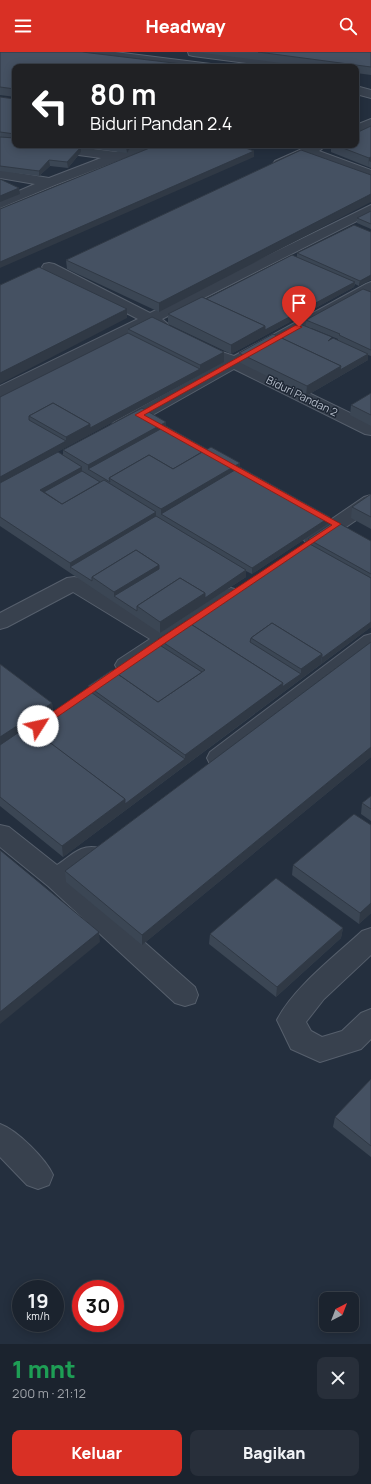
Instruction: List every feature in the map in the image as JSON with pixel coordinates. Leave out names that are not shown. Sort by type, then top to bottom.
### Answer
[{"type":"street","points":[[87,52],[186,64]]},
{"type":"street","points":[[188,52],[280,64]]},
{"type":"street","points":[[359,91],[371,94]]},
{"type":"street","points":[[359,128],[371,123]]},
{"type":"street","points":[[55,148],[119,157]]},
{"type":"street","points":[[0,204],[50,182],[119,157],[139,148]]},
{"type":"street","points":[[265,171],[314,148],[371,175]]},
{"type":"street","points":[[0,174],[50,182]]},
{"type":"street","points":[[0,393],[371,209]]},
{"type":"street","points":[[342,224],[356,230]]},
{"type":"street","points":[[63,261],[42,271],[150,319],[171,330]]},
{"type":"street","points":[[105,434],[232,362],[306,330],[371,287]]},
{"type":"street","name":"Biduri Pandan 2","points":[[212,352],[371,430]]},
{"type":"street","points":[[139,415],[160,426]]},
{"type":"street","points":[[298,551],[371,501]]},
{"type":"street","points":[[0,622],[74,583],[165,639]]},
{"type":"street","points":[[108,678],[244,586]]},
{"type":"street","points":[[202,770],[371,641]]},
{"type":"street","points":[[0,834],[58,879],[185,995]]},
{"type":"street","points":[[58,879],[108,841]]},
{"type":"street","points":[[371,939],[315,991],[290,1020],[301,1040],[320,1050],[352,1040],[371,1021]]},
{"type":"street","points":[[0,1137],[38,1175]]},
{"type":"building","points":[[0,52],[82,52],[182,64],[12,64],[12,89],[0,87]]},
{"type":"building","points":[[258,52],[371,52],[371,67],[359,65],[359,64],[348,64]]},
{"type":"building","points":[[0,97],[12,99],[12,134],[0,132]]},
{"type":"building","points":[[371,126],[371,157],[369,158],[343,148],[359,148],[359,132]]},
{"type":"building","points":[[0,137],[12,138],[12,148],[80,148],[67,162],[49,160],[39,171],[0,166]]},
{"type":"building","points":[[150,148],[246,148],[254,151],[0,262],[0,209]]},
{"type":"building","points":[[301,150],[371,175],[371,194],[159,303],[66,260]]},
{"type":"building","points":[[0,179],[19,188],[0,196]]},
{"type":"building","points":[[371,211],[371,224],[357,218]]},
{"type":"building","points":[[354,225],[371,232],[371,275],[360,281],[297,253]]},
{"type":"building","points":[[292,255],[355,282],[265,330],[265,326],[206,299]]},
{"type":"building","points":[[39,267],[127,309],[0,373],[0,285]]},
{"type":"building","points":[[363,289],[371,292],[371,350],[339,335],[340,334],[306,320]]},
{"type":"building","points":[[202,297],[265,326],[231,345],[168,314]]},
{"type":"building","points":[[152,317],[224,352],[200,365],[128,329]]},
{"type":"building","points":[[300,324],[332,337],[328,341],[333,338],[368,354],[340,370],[341,366],[277,336]]},
{"type":"building","points":[[128,333],[200,369],[90,428],[90,424],[53,403],[29,416],[29,420],[66,441],[0,477],[0,397]]},
{"type":"building","points":[[273,334],[341,366],[307,386],[239,353]]},
{"type":"building","points":[[371,393],[371,415],[351,405]]},
{"type":"building","points":[[53,403],[90,424],[66,437],[29,416]]},
{"type":"building","points":[[142,408],[166,422],[88,465],[63,450]]},
{"type":"building","points":[[166,426],[207,449],[173,469],[149,455],[109,478],[110,482],[88,469]]},
{"type":"building","points":[[211,447],[240,463],[161,509],[109,478],[149,455],[173,469]]},
{"type":"building","points":[[58,452],[82,467],[40,490],[62,504],[104,480],[156,512],[70,563],[0,517],[0,483]]},
{"type":"building","points":[[240,467],[330,517],[252,568],[161,514]]},
{"type":"building","points":[[82,471],[100,482],[62,504],[44,492]]},
{"type":"building","points":[[371,494],[371,517],[352,507]]},
{"type":"building","points":[[156,516],[246,570],[205,598],[205,593],[180,578],[137,606],[137,611],[114,596],[159,569],[159,565],[136,550],[92,577],[92,581],[70,567]]},
{"type":"building","points":[[335,521],[371,541],[371,574],[308,539]]},
{"type":"building","points":[[308,543],[371,578],[371,622],[322,658],[322,654],[272,623],[251,638],[250,642],[301,674],[282,687],[283,683],[189,623]]},
{"type":"building","points":[[136,550],[159,565],[114,592],[92,577]]},
{"type":"building","points":[[180,578],[205,593],[160,622],[137,606]]},
{"type":"building","points":[[186,621],[283,683],[185,755],[88,686],[112,670],[158,702],[205,670],[158,639]]},
{"type":"building","points":[[272,623],[322,654],[301,669],[251,638]]},
{"type":"building","points":[[371,642],[371,747],[142,935],[65,871]]},
{"type":"building","points":[[158,644],[202,672],[158,702],[115,672]]},
{"type":"building","points":[[0,664],[52,703],[0,737]]},
{"type":"building","points":[[88,690],[185,759],[125,804],[125,799],[31,729]]},
{"type":"building","points":[[28,726],[125,799],[62,846],[0,797],[0,745]]},
{"type":"building","points":[[371,796],[371,809],[362,803]]},
{"type":"building","points":[[354,814],[371,825],[371,903],[360,913],[293,865]]},
{"type":"building","points":[[0,850],[99,932],[0,1012]]},
{"type":"building","points":[[276,878],[343,928],[277,987],[210,934]]},
{"type":"building","points":[[371,1079],[371,1146],[335,1117]]},
{"type":"route","points":[[38,726],[337,524],[139,415],[232,362],[299,327]]}]
